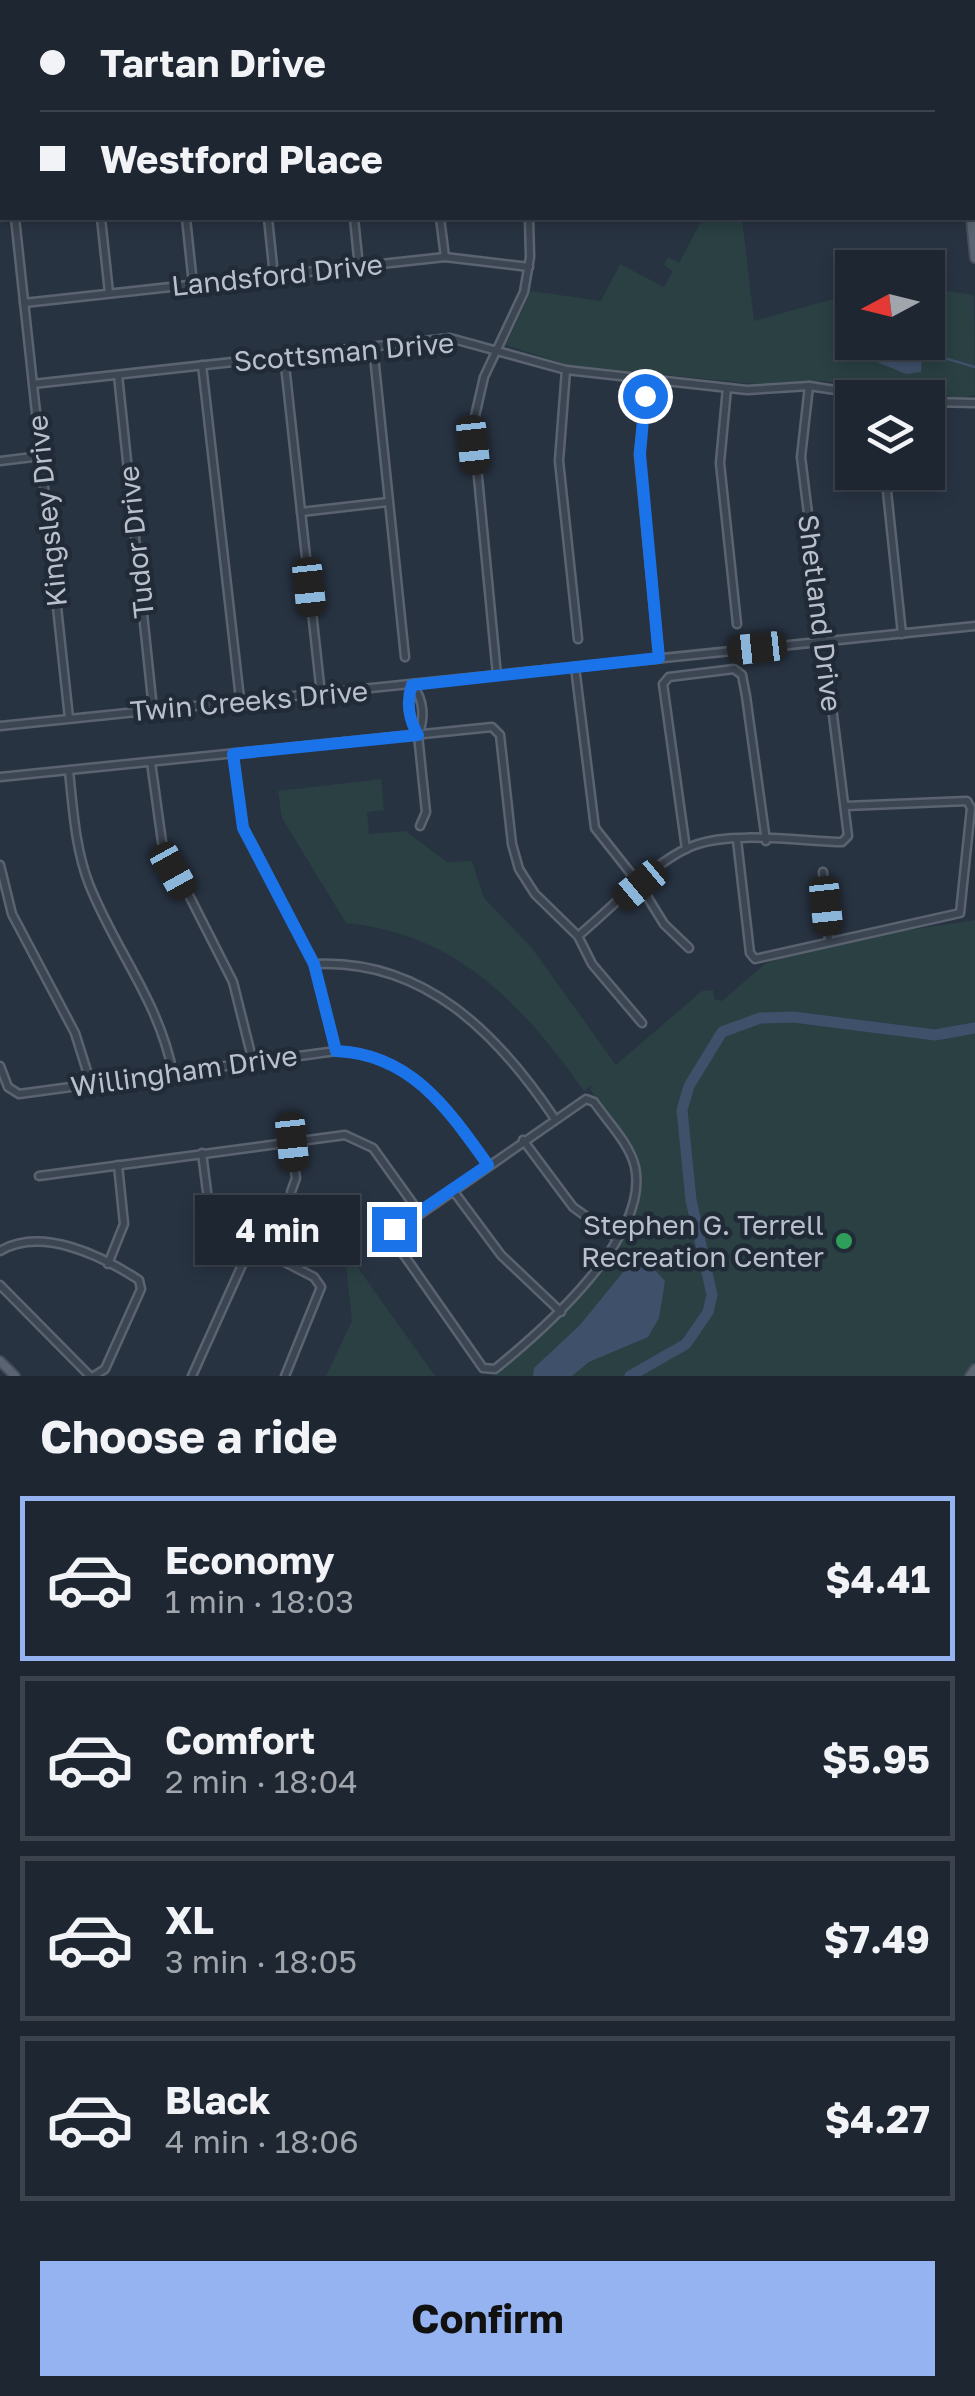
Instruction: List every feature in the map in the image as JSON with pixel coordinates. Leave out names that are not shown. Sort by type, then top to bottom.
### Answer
[{"type":"main road","points":[[970,220],[975,258]]},
{"type":"main road","points":[[0,1361],[14,1376]]},
{"type":"main road","points":[[970,1376],[975,1369]]},
{"type":"street","name":"Kingsley Drive","points":[[15,220],[70,718]]},
{"type":"street","points":[[101,220],[109,294]]},
{"type":"street","points":[[186,220],[193,284]]},
{"type":"street","points":[[268,220],[274,276]]},
{"type":"street","points":[[354,220],[359,267]]},
{"type":"street","points":[[440,220],[445,257]]},
{"type":"street","points":[[497,675],[473,445],[478,395],[522,299],[529,267],[529,220]]},
{"type":"street","name":"Landsford Drive","points":[[24,303],[445,257],[529,267]]},
{"type":"street","name":"Scottsman Drive","points":[[33,384],[450,338],[566,370],[727,388],[809,386],[835,390]]},
{"type":"street","points":[[372,346],[406,657]]},
{"type":"street","points":[[284,356],[321,694]]},
{"type":"street","points":[[202,365],[240,699]]},
{"type":"street","points":[[566,370],[559,460],[578,639]]},
{"type":"street","name":"Tudor Drive","points":[[118,374],[153,709]]},
{"type":"street","points":[[648,379],[640,454],[659,658]]},
{"type":"street","name":"Shetland Drive","points":[[766,841],[847,839],[801,456],[809,386]]},
{"type":"street","points":[[727,388],[720,462],[737,624]]},
{"type":"street","points":[[945,402],[975,402]]},
{"type":"street","points":[[0,461],[41,456]]},
{"type":"street","points":[[886,490],[902,634]]},
{"type":"street","points":[[301,512],[388,502]]},
{"type":"street","name":"Twin Creeks Drive","points":[[0,726],[975,626]]},
{"type":"street","points":[[575,667],[592,819],[606,848],[640,885],[664,924],[689,948]]},
{"type":"street","points":[[578,936],[686,849],[716,840],[766,841],[756,748],[741,673],[734,669],[664,681],[686,849]]},
{"type":"street","points":[[412,685],[408,696],[411,724],[418,735],[426,812],[420,826]]},
{"type":"street","points":[[0,777],[496,728],[519,869],[535,894],[578,936],[592,964],[642,1023]]},
{"type":"street","points":[[233,754],[243,828],[314,964],[336,1051]]},
{"type":"street","points":[[151,762],[162,842],[233,982],[254,1062]]},
{"type":"street","points":[[69,770],[77,838],[89,882],[156,1011],[173,1073]]},
{"type":"street","points":[[737,840],[752,957],[767,959],[829,938],[960,913],[971,808],[967,800],[846,806]]},
{"type":"street","points":[[0,866],[12,914],[75,1032],[91,1084]]},
{"type":"street","points":[[823,872],[829,938]]},
{"type":"street","points":[[314,964],[344,963],[383,970],[460,1009],[520,1068],[555,1119]]},
{"type":"street","name":"Willingham Drive","points":[[0,1066],[12,1092],[336,1051],[381,1058],[412,1075],[450,1114],[488,1165]]},
{"type":"street","points":[[589,1099],[630,1154],[636,1172],[632,1206],[616,1238],[561,1312],[494,1368],[486,1370],[479,1366],[390,1236],[555,1119],[589,1099]]},
{"type":"street","points":[[39,1176],[336,1134],[359,1139],[379,1156],[419,1212]]},
{"type":"street","points":[[524,1140],[573,1207],[616,1238]]},
{"type":"street","points":[[291,1192],[296,1178],[292,1142]]},
{"type":"street","points":[[202,1153],[209,1208]]},
{"type":"street","points":[[108,1264],[124,1224],[118,1165]]},
{"type":"street","points":[[452,1190],[501,1255],[561,1312]]},
{"type":"street","points":[[0,1252],[24,1242],[57,1243],[138,1278],[141,1286],[104,1370],[92,1376],[0,1285]]},
{"type":"street","points":[[192,1376],[254,1249],[314,1277],[321,1287],[285,1376]]},
{"type":"green space","points":[[702,220],[742,220],[754,321],[835,299],[835,360],[945,360],[945,291],[974,295],[975,395],[945,396],[945,380],[755,384],[568,365],[506,345],[531,291],[601,301],[620,264],[664,287],[673,271],[664,265],[668,257],[679,263]]},
{"type":"green space","points":[[381,779],[384,810],[367,812],[369,834],[405,831],[447,862],[472,861],[484,898],[531,947],[616,1065],[702,991],[713,990],[714,999],[722,1001],[765,964],[831,942],[975,920],[975,1361],[964,1376],[494,1376],[567,1308],[615,1250],[631,1220],[639,1189],[636,1160],[622,1132],[590,1089],[592,1085],[584,1091],[537,1030],[484,979],[422,942],[346,923],[282,818],[278,791]]},
{"type":"green space","points":[[345,1256],[350,1257],[435,1376],[326,1376],[352,1321]]},
{"type":"water","points":[[872,360],[922,360],[921,372],[906,374]]},
{"type":"water","points":[[628,1266],[653,1268],[665,1281],[659,1318],[648,1337],[589,1362],[572,1376],[533,1376],[534,1368],[580,1325]]},
{"type":"waterway","points":[[945,358],[975,367]]},
{"type":"waterway","points":[[630,1376],[686,1344],[708,1312],[712,1295],[691,1200],[682,1110],[689,1086],[722,1032],[760,1018],[793,1017],[935,1035],[975,1028]]},
{"type":"place","name":"Stephen G. Terrell Recreation Center","points":[[844,1241]]},
{"type":"route","points":[[394,1229],[488,1165],[450,1114],[412,1075],[381,1058],[336,1051],[314,964],[243,828],[233,754],[418,735],[411,724],[408,696],[412,685],[659,658],[640,454],[645,396]]}]
